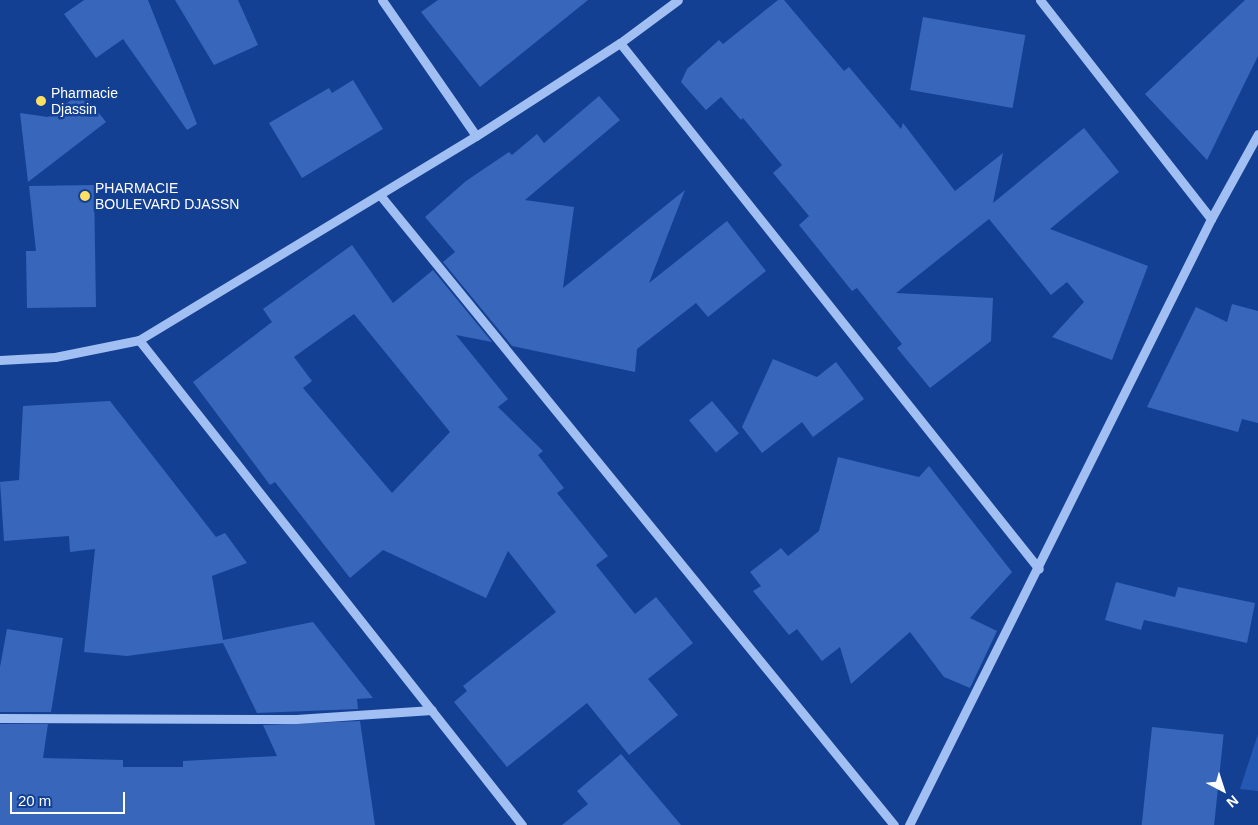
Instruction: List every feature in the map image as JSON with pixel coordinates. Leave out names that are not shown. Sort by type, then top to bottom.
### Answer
[{"type":"street","points":[[382,0],[476,136]]},
{"type":"street","points":[[0,360],[55,357],[139,340],[476,136],[620,43],[678,0]]},
{"type":"street","points":[[1040,0],[1211,219]]},
{"type":"street","points":[[620,43],[1039,569]]},
{"type":"street","points":[[909,825],[1039,569],[1211,219],[1258,134]]},
{"type":"street","points":[[380,195],[894,825]]},
{"type":"street","points":[[139,340],[522,825]]},
{"type":"street","points":[[0,718],[296,719],[432,710]]},
{"type":"shaded area","points":[[1258,734],[1258,791],[1240,789]]},
{"type":"building","points":[[84,0],[148,0],[197,124],[187,130],[123,39],[96,58],[64,14]]},
{"type":"building","points":[[175,0],[238,0],[258,45],[214,65]]},
{"type":"building","points":[[438,0],[588,0],[480,87],[421,12]]},
{"type":"building","points":[[778,0],[784,0],[844,71],[849,67],[901,129],[903,123],[955,191],[1003,153],[993,203],[1084,128],[1119,172],[1050,229],[1148,266],[1112,360],[1052,337],[1084,302],[1067,282],[1051,295],[989,219],[896,293],[993,298],[991,341],[930,388],[897,348],[902,344],[857,288],[852,291],[799,225],[809,216],[773,173],[782,165],[743,118],[741,120],[721,97],[706,110],[681,82],[687,69],[719,40],[723,44]]},
{"type":"building","points":[[1245,0],[1258,0],[1258,56],[1207,160],[1145,94]]},
{"type":"building","points":[[923,17],[1025,35],[1013,108],[910,90]]},
{"type":"building","points":[[353,80],[383,129],[302,178],[269,123],[329,88],[332,93]]},
{"type":"building","points":[[82,92],[106,122],[28,182],[20,113],[48,117]]},
{"type":"building","points":[[599,96],[620,120],[525,200],[574,207],[563,288],[685,190],[649,283],[727,221],[766,271],[708,317],[696,303],[637,349],[635,372],[512,346],[443,262],[455,252],[425,217],[466,181],[509,152],[512,155],[537,134],[544,143]]},
{"type":"building","points":[[94,185],[96,307],[27,308],[26,251],[36,251],[29,186]]},
{"type":"building","points":[[352,245],[393,303],[433,270],[492,342],[456,335],[508,399],[498,407],[543,451],[538,455],[564,488],[557,493],[608,556],[596,565],[635,614],[656,597],[693,643],[648,679],[678,715],[629,755],[587,703],[507,767],[454,702],[467,691],[463,686],[556,612],[508,551],[486,598],[383,550],[350,578],[275,482],[270,485],[193,382],[272,322],[263,309]],"holes":[[[354,314],[450,432],[392,493],[303,388],[312,381],[294,357]]]},
{"type":"building","points":[[1232,304],[1258,311],[1258,423],[1242,419],[1238,432],[1147,407],[1196,307],[1227,322]]},
{"type":"building","points":[[773,359],[817,377],[836,362],[864,399],[813,437],[802,422],[762,453],[742,427]]},
{"type":"building","points":[[110,401],[216,537],[225,533],[247,563],[212,576],[223,640],[313,622],[373,698],[357,699],[358,709],[257,713],[223,643],[127,656],[84,652],[95,549],[70,552],[69,536],[4,541],[0,482],[19,480],[23,406]]},
{"type":"building","points":[[712,401],[739,433],[716,452],[689,420]]},
{"type":"building","points":[[838,457],[919,477],[929,466],[1012,572],[970,618],[997,631],[970,688],[944,677],[910,632],[851,684],[840,647],[822,661],[797,629],[789,635],[753,591],[761,586],[750,572],[781,548],[788,556],[819,531]]},
{"type":"building","points":[[1116,582],[1175,597],[1178,587],[1255,603],[1247,643],[1144,620],[1141,630],[1105,620]]},
{"type":"building","points":[[7,629],[63,638],[51,712],[0,712],[0,667]]},
{"type":"building","points":[[360,721],[375,825],[0,825],[0,724],[48,724],[43,758],[123,760],[123,767],[183,767],[183,761],[277,756],[263,725]]},
{"type":"building","points":[[1152,727],[1224,735],[1214,825],[1142,825]]},
{"type":"building","points":[[621,754],[681,825],[562,825],[588,804],[577,791]]},
{"type":"place","name":"Pharmacie Djassin","points":[[41,101]]},
{"type":"place","name":"PHARMACIE BOULEVARD DJASSN","points":[[85,196]]}]
